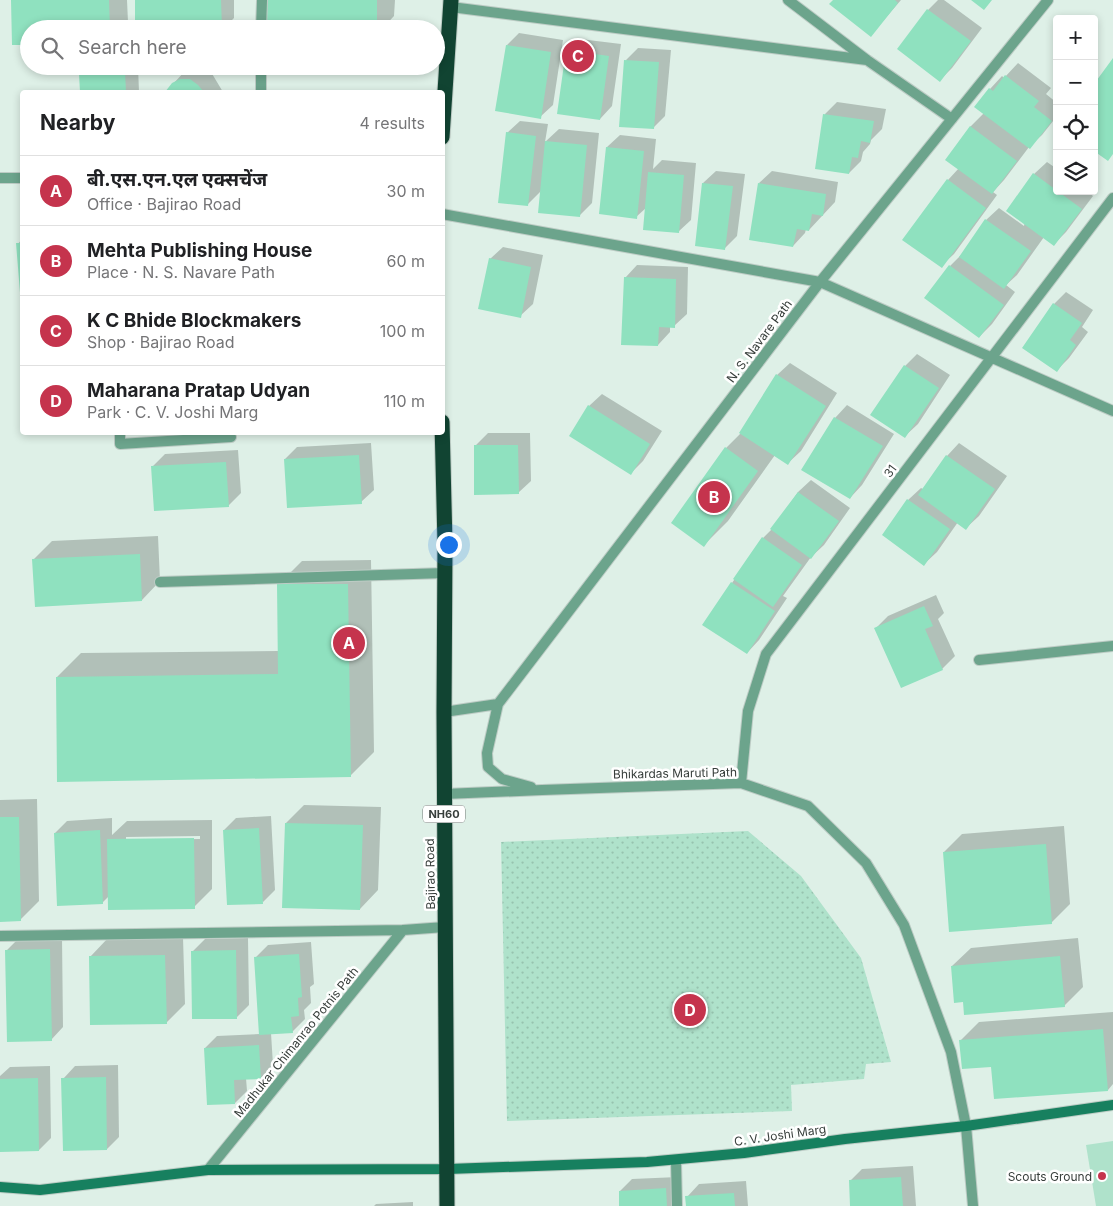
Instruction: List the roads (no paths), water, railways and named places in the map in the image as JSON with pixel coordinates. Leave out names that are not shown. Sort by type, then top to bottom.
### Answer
[{"type":"highway","points":[[445,92],[451,3]]},
{"type":"highway","name":"Bajirao Road","points":[[442,435],[445,573],[444,794],[447,1206]]},
{"type":"street","points":[[261,20],[262,0]]},
{"type":"street","points":[[788,0],[867,60],[952,119]]},
{"type":"street","name":"N. S. Navare Path","points":[[542,790],[502,779],[488,766],[486,753],[498,704],[820,282],[1048,0]]},
{"type":"street","points":[[451,3],[867,60]]},
{"type":"street","points":[[260,90],[261,75]]},
{"type":"street","points":[[0,178],[20,178]]},
{"type":"street","name":"31","points":[[741,783],[748,711],[766,654],[1113,198]]},
{"type":"street","points":[[445,215],[820,282],[1113,411]]},
{"type":"street","points":[[120,435],[120,444],[230,436]]},
{"type":"street","points":[[160,582],[445,573]]},
{"type":"street","points":[[979,660],[1113,646]]},
{"type":"street","points":[[444,712],[498,704]]},
{"type":"street","name":"Bhikardas Maruti Path","points":[[444,794],[741,783],[808,806],[866,863],[904,926],[951,1052],[966,1126],[973,1206]]},
{"type":"street","points":[[0,936],[403,930],[445,927]]},
{"type":"street","name":"Madhukar Chimanrao Potnis Path","points":[[208,1170],[403,930]]},
{"type":"street","name":"C. V. Joshi Marg","points":[[448,1169],[676,1160],[966,1126],[1113,1105]]},
{"type":"street","points":[[676,1160],[677,1206]]},
{"type":"street","points":[[0,1187],[40,1190],[208,1170],[448,1169]]},
{"type":"place","name":"K C Bhide Blockmakers","points":[[578,56]]},
{"type":"place","name":"Mehta Publishing House","points":[[714,497]]},
{"type":"place","name":"बी.एस.एन.एल एक्सचेंज","points":[[349,643]]},
{"type":"place","name":"Maharana Pratap Udyan","points":[[690,1010]]},
{"type":"place","name":"Scouts Ground","points":[[1102,1176]]}]
